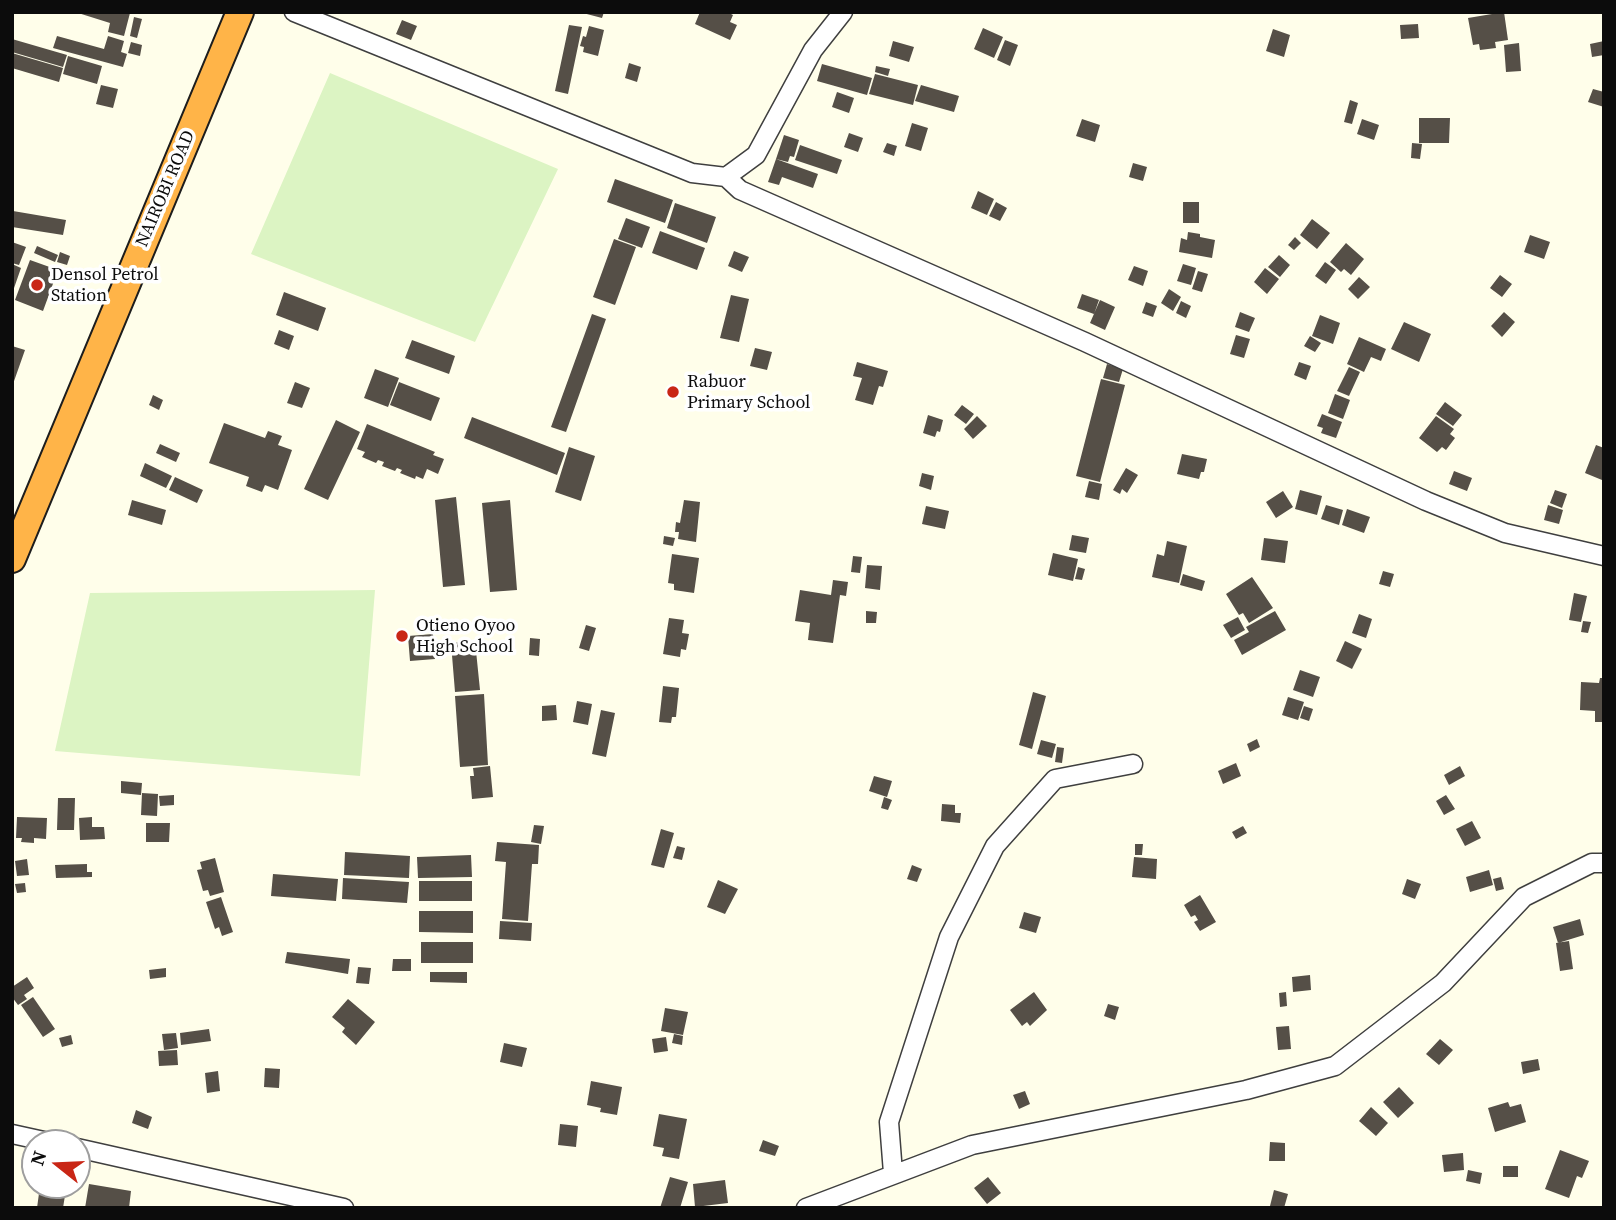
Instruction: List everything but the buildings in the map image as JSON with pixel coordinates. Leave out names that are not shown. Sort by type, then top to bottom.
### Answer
[{"type":"highway","name":"NAIROBI ROAD","points":[[12,559],[240,12]]},
{"type":"street","points":[[294,12],[692,173],[726,177],[740,190],[1085,342],[1426,501],[1505,533],[1604,556]]},
{"type":"street","points":[[726,177],[756,155],[813,50],[843,12]]},
{"type":"street","points":[[893,1173],[889,1122],[949,937],[995,846],[1055,779],[1133,764]]},
{"type":"street","points":[[806,1208],[972,1145],[1246,1090],[1335,1066],[1443,983],[1524,897],[1592,863],[1604,863]]},
{"type":"street","points":[[91,1151],[344,1208]]},
{"type":"green space","points":[[330,73],[558,169],[475,342],[251,254]]},
{"type":"green space","points":[[375,590],[360,776],[55,751],[90,593]]},
{"type":"place","name":"Densol Petrol Station","points":[[37,285]]},
{"type":"place","name":"Rabuor Primary School","points":[[673,392]]},
{"type":"place","name":"Otieno Oyoo High School","points":[[402,636]]}]
